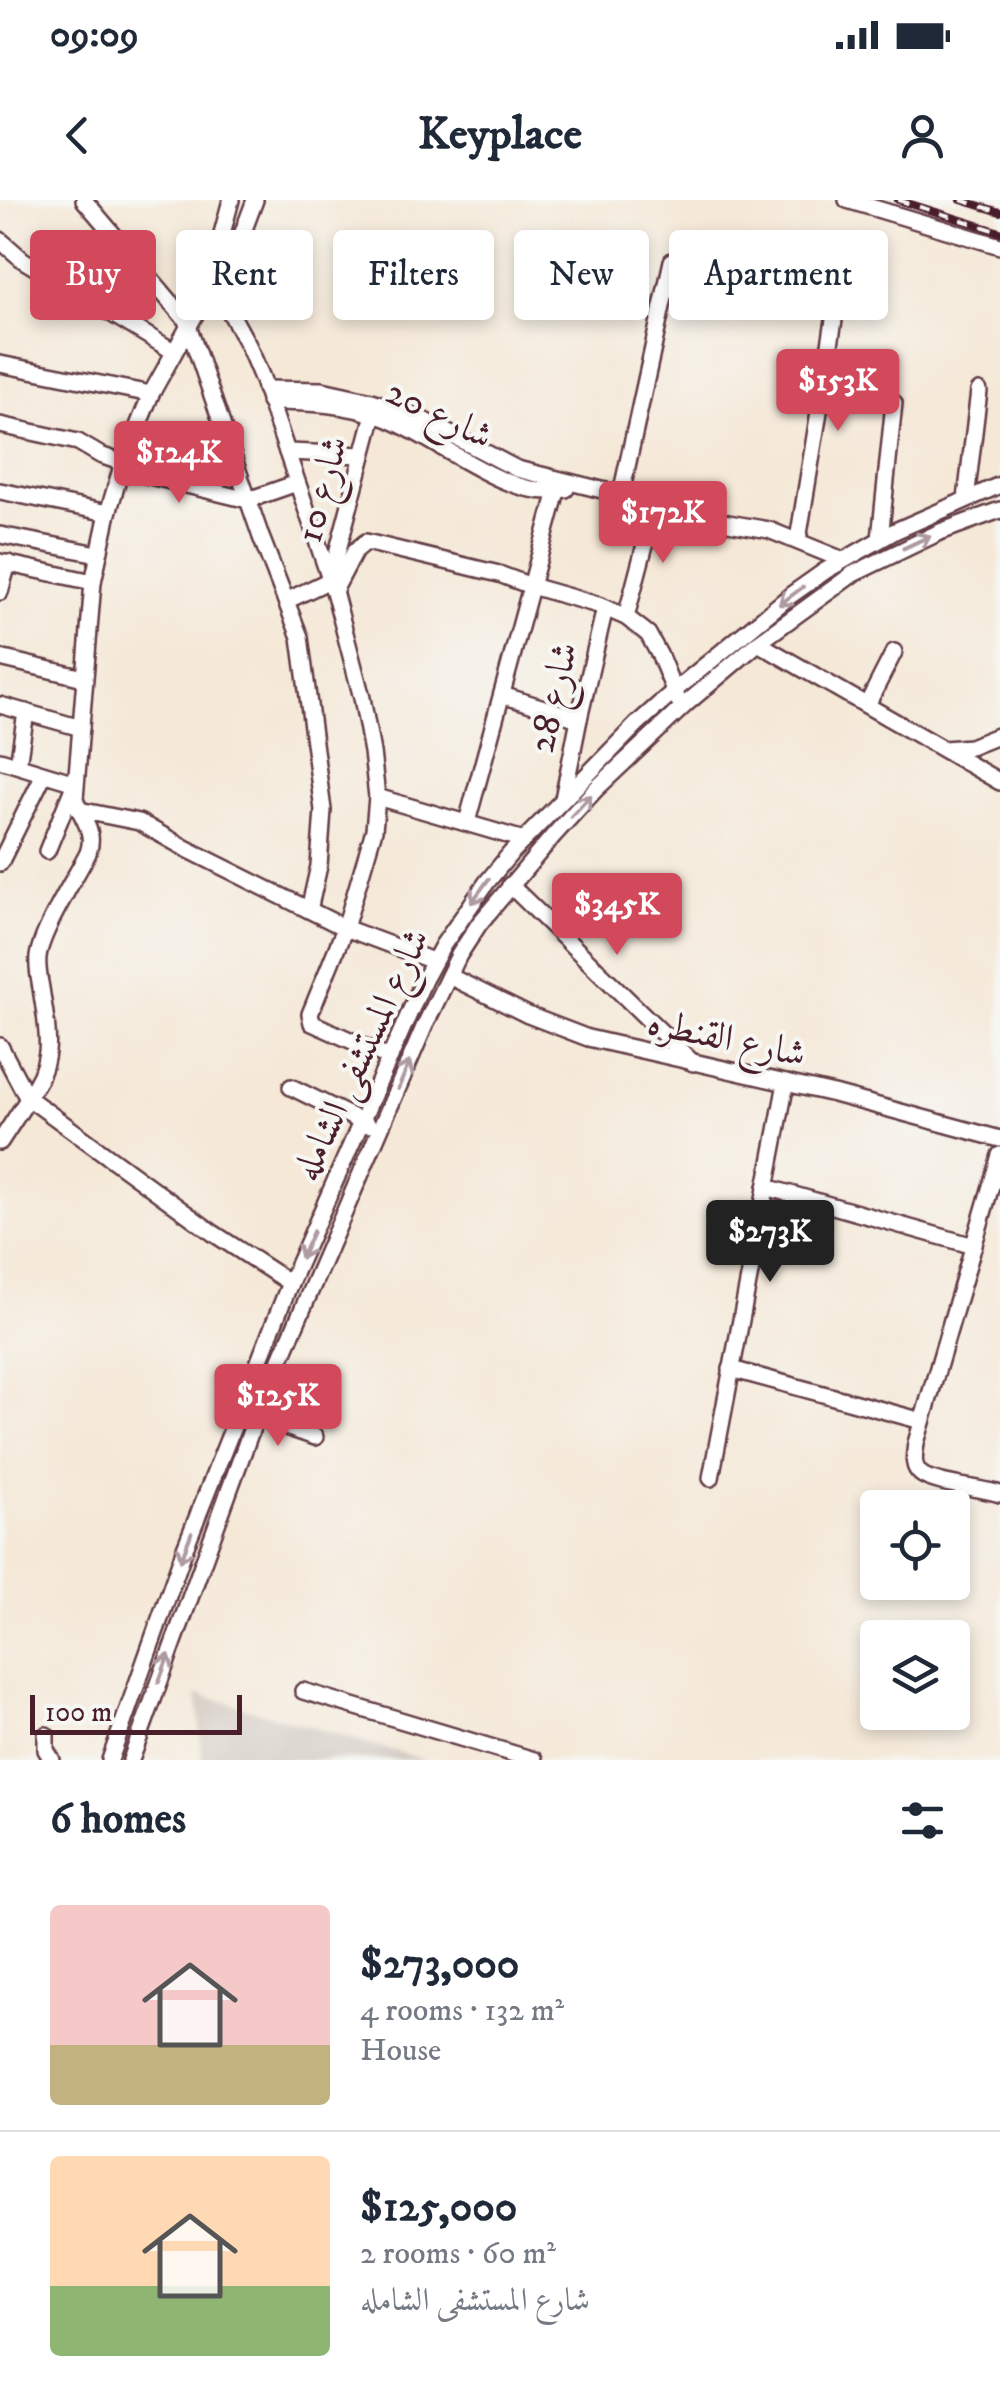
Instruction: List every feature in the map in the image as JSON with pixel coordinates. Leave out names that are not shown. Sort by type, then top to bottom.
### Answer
[{"type":"street","points":[[84,200],[174,304],[188,327],[300,636],[323,810],[319,866],[309,910]]},
{"type":"street","points":[[0,1142],[41,1076],[50,1043],[38,954],[92,841],[75,799],[75,783],[98,554],[122,466],[151,394],[204,297],[231,200]]},
{"type":"street","points":[[255,200],[225,280],[224,301],[248,345],[267,395],[332,586],[362,698],[377,797],[374,830],[345,928],[310,1019],[390,1058]]},
{"type":"street","points":[[847,200],[1000,246]]},
{"type":"street","points":[[0,240],[22,260],[173,351]]},
{"type":"street","points":[[621,494],[669,275]]},
{"type":"street","points":[[798,540],[834,320]]},
{"type":"street","points":[[0,364],[151,394]]},
{"type":"street","points":[[267,395],[322,390],[372,401],[419,418],[517,469],[711,520],[770,530],[843,560]]},
{"type":"street","points":[[966,499],[979,392]]},
{"type":"street","name":"شارع 20","points":[[267,395],[374,414],[408,427],[501,479],[534,489],[557,491],[578,484]]},
{"type":"street","points":[[880,539],[894,403]]},
{"type":"street","name":"شارع 10","points":[[332,586],[374,414]]},
{"type":"street","points":[[0,425],[78,442],[122,466],[248,500],[297,483]]},
{"type":"street","points":[[287,452],[363,456]]},
{"type":"street","name":"شارع المستشفى الشامله","points":[[110,1760],[184,1548],[290,1283],[433,961],[487,882],[637,724],[791,595],[880,539],[1000,485]]},
{"type":"street","points":[[0,491],[108,514]]},
{"type":"street","points":[[468,822],[557,491]]},
{"type":"street","points":[[626,616],[656,503]]},
{"type":"street","name":"شارع المستشفى الشامله","points":[[132,1760],[256,1418],[425,1025],[479,924],[596,789],[681,708],[758,644],[852,574],[940,532],[1000,510]]},
{"type":"street","points":[[0,535],[98,554]]},
{"type":"street","points":[[286,601],[332,586],[355,550],[366,542],[499,574],[626,616],[648,634],[681,708]]},
{"type":"street","points":[[0,592],[4,563],[93,582]]},
{"type":"street","name":"شارع 28","points":[[563,801],[605,608]]},
{"type":"street","points":[[758,644],[1000,782]]},
{"type":"street","points":[[867,705],[894,652]]},
{"type":"street","points":[[0,658],[84,678]]},
{"type":"street","points":[[502,695],[579,719]]},
{"type":"street","points":[[0,705],[82,728]]},
{"type":"street","points":[[26,712],[5,762],[75,783]]},
{"type":"street","points":[[944,750],[970,747],[1000,735]]},
{"type":"street","points":[[0,863],[44,774]]},
{"type":"street","points":[[47,851],[75,783]]},
{"type":"street","points":[[377,797],[524,840]]},
{"type":"street","points":[[80,810],[139,822],[345,928],[433,961]]},
{"type":"street","points":[[510,884],[693,1063]]},
{"type":"street","name":"شارع القنطره","points":[[449,976],[558,1028],[614,1046],[886,1107],[1000,1139]]},
{"type":"street","points":[[0,1046],[27,1097],[213,1233],[290,1283]]},
{"type":"street","points":[[711,1478],[786,1083]]},
{"type":"street","points":[[291,1087],[381,1132]]},
{"type":"street","points":[[1000,1156],[916,1443],[914,1462],[920,1474],[1000,1494]]},
{"type":"street","points":[[766,1187],[974,1246]]},
{"type":"street","points":[[731,1370],[922,1422]]},
{"type":"street","points":[[256,1418],[315,1437]]},
{"type":"street","points":[[303,1691],[534,1760]]},
{"type":"street","points":[[46,1735],[46,1750],[52,1760]]},
{"type":"shaded area","points":[[197,1694],[425,1760],[202,1760]]},
{"type":"railway","points":[[898,200],[1000,232]]},
{"type":"railway","points":[[961,200],[1000,212]]}]
